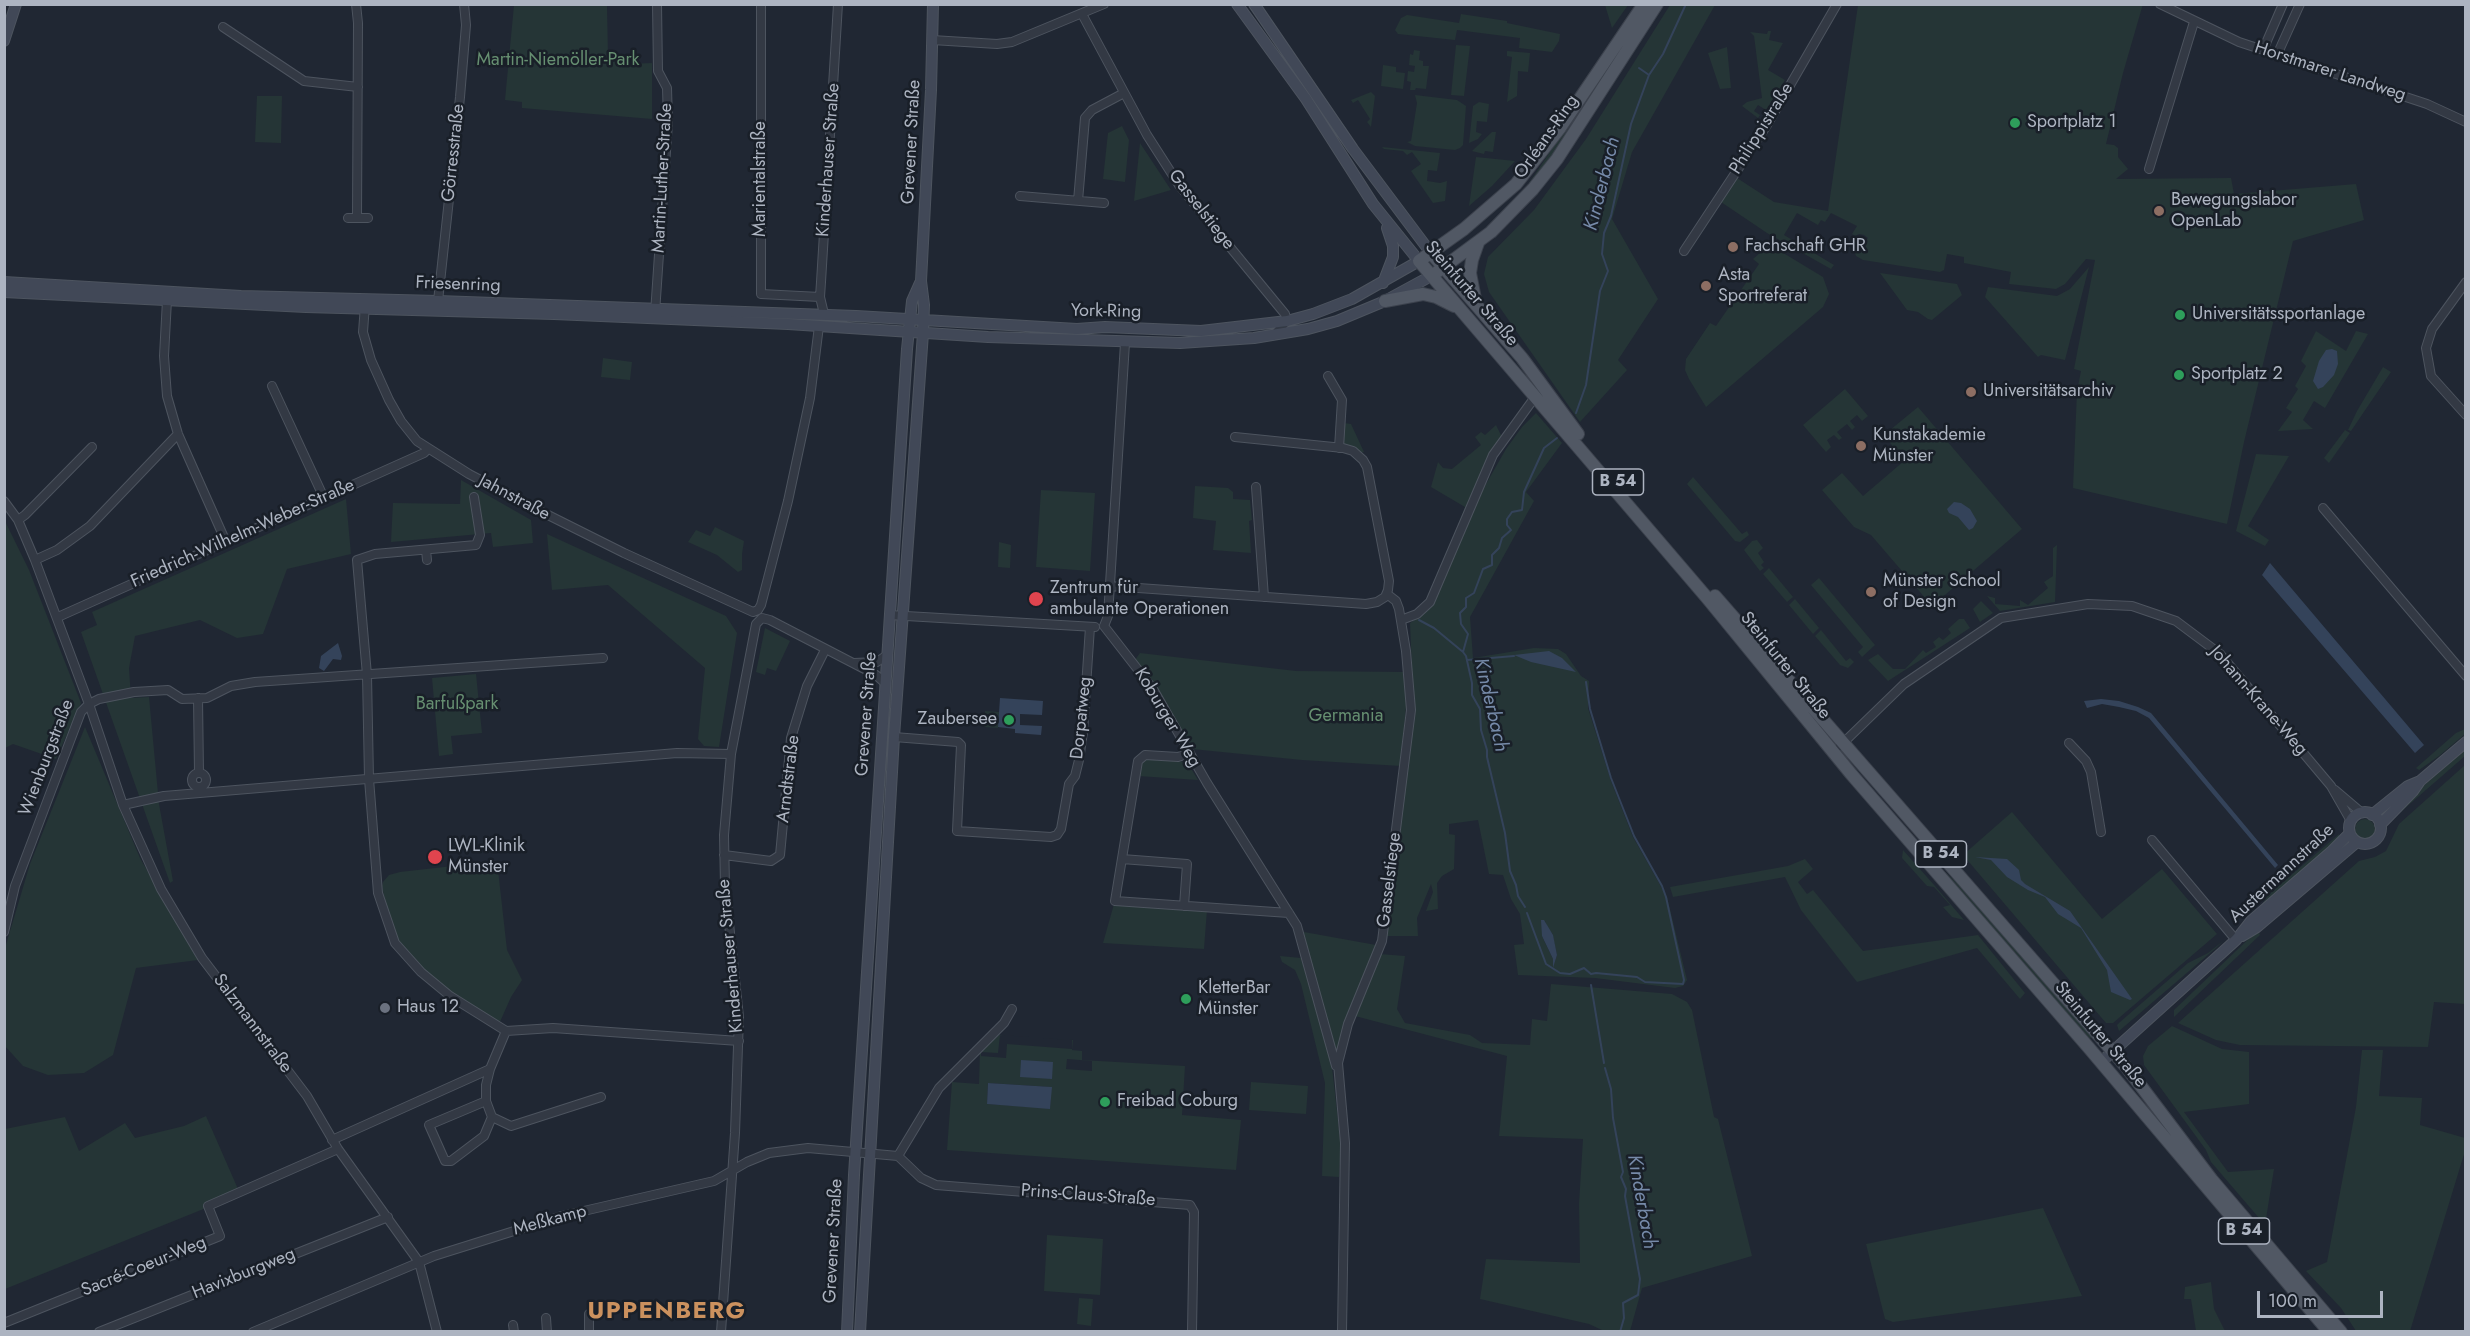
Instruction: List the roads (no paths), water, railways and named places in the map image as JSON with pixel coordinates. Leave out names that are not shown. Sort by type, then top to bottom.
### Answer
[{"type":"main road","points":[[4,41],[16,4]]},
{"type":"main road","name":"Grevener Straße","points":[[860,1332],[894,737],[924,319],[921,281],[933,4]]},
{"type":"main road","name":"Steinfurter Straße","points":[[1237,4],[1286,70],[1384,219],[1695,585],[1833,752],[2101,1062],[2329,1332]]},
{"type":"main road","name":"Steinfurter Straße","points":[[1254,4],[1353,149],[1431,253],[1522,358],[1576,432],[2113,1052],[2212,1180],[2341,1332]]},
{"type":"main road","name":"Orléans-Ring","points":[[1419,261],[1464,229],[1516,184],[1572,112],[1644,4]]},
{"type":"main road","name":"Orléans-Ring","points":[[1431,276],[1478,243],[1517,207],[1551,166],[1657,4]]},
{"type":"main road","points":[[1383,283],[1390,271],[1393,253],[1384,219]]},
{"type":"main road","points":[[1476,306],[1470,273],[1478,243]]},
{"type":"main road","name":"York-Ring","points":[[910,318],[1077,329],[1105,327],[1180,331],[1244,327],[1287,321],[1340,304],[1383,283],[1419,261]]},
{"type":"main road","name":"York-Ring","points":[[909,333],[1125,343],[1201,342],[1274,336],[1329,323],[1385,301],[1431,276]]},
{"type":"main road","name":"Grevener Straße","points":[[846,1332],[889,615],[910,318],[912,301],[921,281]]},
{"type":"main road","name":"Friesenring","points":[[4,282],[365,304],[438,301],[655,313],[909,333]]},
{"type":"main road","name":"Friesenring","points":[[4,292],[167,300],[655,313],[824,314],[910,318]]},
{"type":"main road","points":[[1385,301],[1419,294],[1428,295],[1446,301],[1462,312]]},
{"type":"main road","name":"Austermannstraße","points":[[2353,837],[2366,844],[2374,841],[2380,833],[2380,825],[2420,781],[2466,742]]},
{"type":"main road","name":"Austermannstraße","points":[[2353,837],[2351,821],[2367,814],[2408,786],[2420,781]]},
{"type":"main road","points":[[2367,814],[2380,825]]},
{"type":"main road","name":"Austermannstraße","points":[[2101,1062],[2236,939],[2251,921],[2332,851],[2353,837]]},
{"type":"street","points":[[356,4],[358,87],[352,218],[368,218]]},
{"type":"street","name":"Görresstraße","points":[[438,301],[460,97],[466,25],[464,4]]},
{"type":"street","name":"Martin-Luther-Straße","points":[[655,313],[668,122],[667,88],[658,71],[657,4]]},
{"type":"street","name":"Marientalstraße","points":[[761,4],[761,294],[820,297]]},
{"type":"street","name":"Kinderhauser Straße","points":[[824,314],[820,297],[838,4]]},
{"type":"street","points":[[932,40],[1007,43],[1104,4]]},
{"type":"street","name":"Philippistraße","points":[[1684,251],[1767,125],[1838,4]]},
{"type":"street","name":"Horstmarer Landweg","points":[[2160,4],[2194,22],[2263,50],[2427,104],[2466,122]]},
{"type":"street","points":[[2263,50],[2283,4]]},
{"type":"street","points":[[2277,55],[2300,4]]},
{"type":"street","name":"Gasselstiege","points":[[1082,14],[1124,93],[1179,184],[1282,308],[1287,321]]},
{"type":"street","points":[[2149,170],[2194,22]]},
{"type":"street","points":[[223,27],[304,81],[358,87]]},
{"type":"street","points":[[1078,201],[1084,118],[1089,112],[1124,93]]},
{"type":"street","points":[[1020,196],[1104,203]]},
{"type":"street","points":[[2466,282],[2433,329],[2426,348],[2431,376],[2466,415]]},
{"type":"street","points":[[2457,294],[2466,298]]},
{"type":"street","points":[[167,300],[164,356],[167,396],[178,434],[226,542]]},
{"type":"street","name":"Jahnstraße","points":[[365,304],[365,342],[401,421],[417,441],[479,479],[624,553],[770,620],[876,675],[885,683]]},
{"type":"street","points":[[1274,336],[1287,321]]},
{"type":"street","name":"Kinderhauser Straße","points":[[721,1332],[739,1041],[739,1017],[724,886],[731,754],[754,632],[805,424],[819,326]]},
{"type":"street","points":[[889,615],[1104,626],[1108,616],[1125,343]]},
{"type":"street","points":[[1328,376],[1342,400],[1339,448]]},
{"type":"street","points":[[272,386],[324,498]]},
{"type":"street","points":[[1401,620],[1417,614],[1430,602],[1493,455],[1535,396]]},
{"type":"street","points":[[35,560],[57,550],[90,525],[178,434]]},
{"type":"street","name":"Gasselstiege","points":[[1235,437],[1339,448],[1358,455],[1367,466],[1388,577],[1387,594],[1397,602],[1406,651],[1411,710],[1382,942],[1348,1024],[1339,1055],[1337,1072],[1345,1143],[1342,1332]]},
{"type":"street","points":[[18,520],[25,516],[92,447]]},
{"type":"street","name":"Friedrich-Wilhelm-Weber-Straße","points":[[58,617],[424,453],[428,449]]},
{"type":"street","points":[[1256,487],[1264,597]]},
{"type":"street","points":[[474,497],[480,535],[476,545],[375,554],[357,560],[367,675],[369,779],[378,892],[395,943],[420,972],[450,996],[506,1031],[553,1028],[739,1041]]},
{"type":"street","name":"Wienburgstraße","points":[[4,501],[18,520],[35,560],[89,704],[81,712],[15,886],[4,932]]},
{"type":"street","points":[[2323,508],[2466,676]]},
{"type":"street","points":[[426,550],[427,560]]},
{"type":"street","points":[[1110,586],[1369,603],[1380,601],[1387,594]]},
{"type":"street","name":"Johann-Krane-Weg","points":[[1833,752],[1904,684],[2001,618],[2088,604],[2119,604],[2145,609],[2176,621],[2215,650],[2240,676],[2332,788],[2351,821]]},
{"type":"street","name":"Koburger Weg","points":[[1104,626],[1153,688],[1190,753],[1297,926],[1337,1072]]},
{"type":"street","name":"Dorpatweg","points":[[894,737],[956,742],[961,745],[957,831],[1051,837],[1060,831],[1069,784],[1075,776],[1079,760],[1090,627]]},
{"type":"street","name":"Arndtstraße","points":[[724,855],[775,860],[781,853],[791,738],[807,686],[825,650]]},
{"type":"street","points":[[850,663],[877,662],[887,656]]},
{"type":"street","points":[[89,704],[99,699],[134,692],[168,690],[182,699],[207,698],[231,686],[255,682],[603,658]]},
{"type":"street","points":[[198,698],[199,773],[205,776],[206,780],[200,790]]},
{"type":"street","name":"Salzmannstraße","points":[[89,704],[123,805],[161,889],[202,958],[307,1096],[338,1149],[418,1262],[437,1332]]},
{"type":"street","points":[[2069,743],[2089,765],[2101,832]]},
{"type":"street","points":[[123,805],[200,790],[369,779],[677,753],[731,754]]},
{"type":"street","points":[[1190,753],[1178,758],[1145,755],[1138,760],[1115,901],[1289,913]]},
{"type":"street","name":"Johann-Krane-Weg","points":[[2332,788],[2367,814]]},
{"type":"street","points":[[2152,840],[2236,939]]},
{"type":"street","points":[[1122,859],[1186,864],[1184,906]]},
{"type":"street","points":[[856,1152],[898,1156],[939,1088],[1004,1023],[1012,1009]]},
{"type":"street","points":[[506,1031],[490,1069],[486,1085],[486,1101],[492,1117],[512,1126],[601,1097]]},
{"type":"street","points":[[332,1140],[490,1069]]},
{"type":"street","points":[[486,1101],[429,1125],[443,1160],[451,1161],[480,1140],[492,1117]]},
{"type":"street","name":"Meßkamp","points":[[253,1332],[418,1262],[562,1216],[714,1181],[747,1162],[779,1151],[808,1148],[856,1152]]},
{"type":"street","name":"Sacré-Coeur-Weg","points":[[4,1323],[220,1236],[208,1206],[338,1149]]},
{"type":"street","name":"Prins-Claus-Straße","points":[[898,1156],[921,1178],[936,1185],[1190,1205],[1194,1212],[1192,1332]]},
{"type":"street","name":"Havixburgweg","points":[[99,1332],[388,1217]]},
{"type":"street","points":[[589,1314],[589,1332]]},
{"type":"street","points":[[546,1318],[547,1332]]},
{"type":"water","points":[[2326,350],[2337,351],[2338,364],[2334,375],[2318,389],[2313,381],[2319,361]]},
{"type":"water","points":[[1954,502],[1961,503],[1970,509],[1977,521],[1973,528],[1969,530],[1958,517],[1949,513],[1947,509]]},
{"type":"water","points":[[2270,563],[2424,745],[2415,753],[2262,575]]},
{"type":"water","points":[[338,643],[341,660],[333,659],[324,671],[319,668],[321,656]]},
{"type":"water","points":[[1549,651],[1562,658],[1576,672],[1531,662],[1514,655]]},
{"type":"water","name":"Zaubersee","points":[[1000,698],[1043,701],[1042,715],[1020,714],[1020,725],[1042,726],[1041,735],[1015,733],[1015,729],[998,727]]},
{"type":"water","points":[[2101,699],[2119,701],[2151,713],[2278,865],[2275,868],[2149,718],[2136,711],[2102,704],[2087,708],[2084,701]]},
{"type":"water","points":[[1975,857],[2007,859],[2019,870],[2021,880],[2025,884],[2070,911],[2132,999],[2111,992],[2107,970],[2081,928],[2058,914],[2045,897],[2007,877],[1991,860]]},
{"type":"water","points":[[1541,920],[1544,920],[1553,935],[1557,955],[1553,968],[1553,959],[1542,936]]},
{"type":"water","points":[[1021,1060],[1053,1062],[1052,1079],[1020,1077]]},
{"type":"water","points":[[988,1083],[1052,1087],[1050,1109],[987,1104]]},
{"type":"waterway","name":"Kinderbach","points":[[1576,413],[1586,385],[1600,291],[1608,271],[1602,254],[1604,233],[1611,216],[1631,124],[1649,75],[1663,54],[1686,4]]},
{"type":"waterway","points":[[1639,68],[1649,75]]},
{"type":"waterway","name":"Kinderbach","points":[[1525,907],[1518,896],[1510,871],[1505,833],[1481,730],[1480,709],[1472,695],[1472,683],[1463,652],[1468,634],[1461,624],[1460,613],[1466,607],[1466,598],[1474,593],[1483,569],[1492,565],[1492,555],[1499,548],[1502,538],[1511,530],[1507,525],[1507,519],[1512,512],[1522,510],[1524,492],[1544,448],[1557,438]]},
{"type":"waterway","points":[[1419,620],[1434,628],[1463,652]]},
{"type":"waterway","points":[[1467,660],[1514,656]]},
{"type":"waterway","points":[[1527,913],[1546,964],[1560,973],[1570,974],[1584,968],[1591,974],[1637,977],[1645,982],[1683,984],[1666,897],[1634,836],[1611,778],[1590,709],[1586,682]]},
{"type":"waterway","name":"Kinderbach","points":[[1591,985],[1604,1063]]},
{"type":"waterway","name":"Kinderbach","points":[[1605,1068],[1611,1089],[1613,1118],[1623,1172],[1621,1177],[1626,1189],[1625,1196],[1640,1279],[1638,1295],[1623,1303],[1624,1318],[1620,1332]]},
{"type":"place","name":"Sportplatz 1","points":[[2015,123]]},
{"type":"place","name":"Bewegungslabor OpenLab","points":[[2159,211]]},
{"type":"place","name":"Fachschaft GHR","points":[[1733,247]]},
{"type":"place","name":"Asta Sportreferat","points":[[1706,286]]},
{"type":"place","name":"Universitätssportanlage","points":[[2180,315]]},
{"type":"place","name":"Sportplatz 2","points":[[2179,375]]},
{"type":"place","name":"Universitätsarchiv","points":[[1971,392]]},
{"type":"place","name":"Kunstakademie Münster","points":[[1861,446]]},
{"type":"place","name":"Münster School of Design","points":[[1871,592]]},
{"type":"place","name":"Zentrum für ambulante Operationen","points":[[1036,599]]},
{"type":"place","name":"Zaubersee","points":[[1009,720]]},
{"type":"place","name":"LWL-Klinik Münster","points":[[435,857]]},
{"type":"place","name":"KletterBar Münster","points":[[1186,999]]},
{"type":"place","name":"Haus 12","points":[[385,1008]]},
{"type":"place","name":"Freibad Coburg","points":[[1105,1102]]},
{"type":"district","name":"UPPENBERG","points":[[667,1312]]},
{"type":"park label","name":"Martin-Niemöller-Park","points":[[558,61]]},
{"type":"park label","name":"Barfußpark","points":[[457,705]]},
{"type":"park label","name":"Germania","points":[[1346,717]]}]
